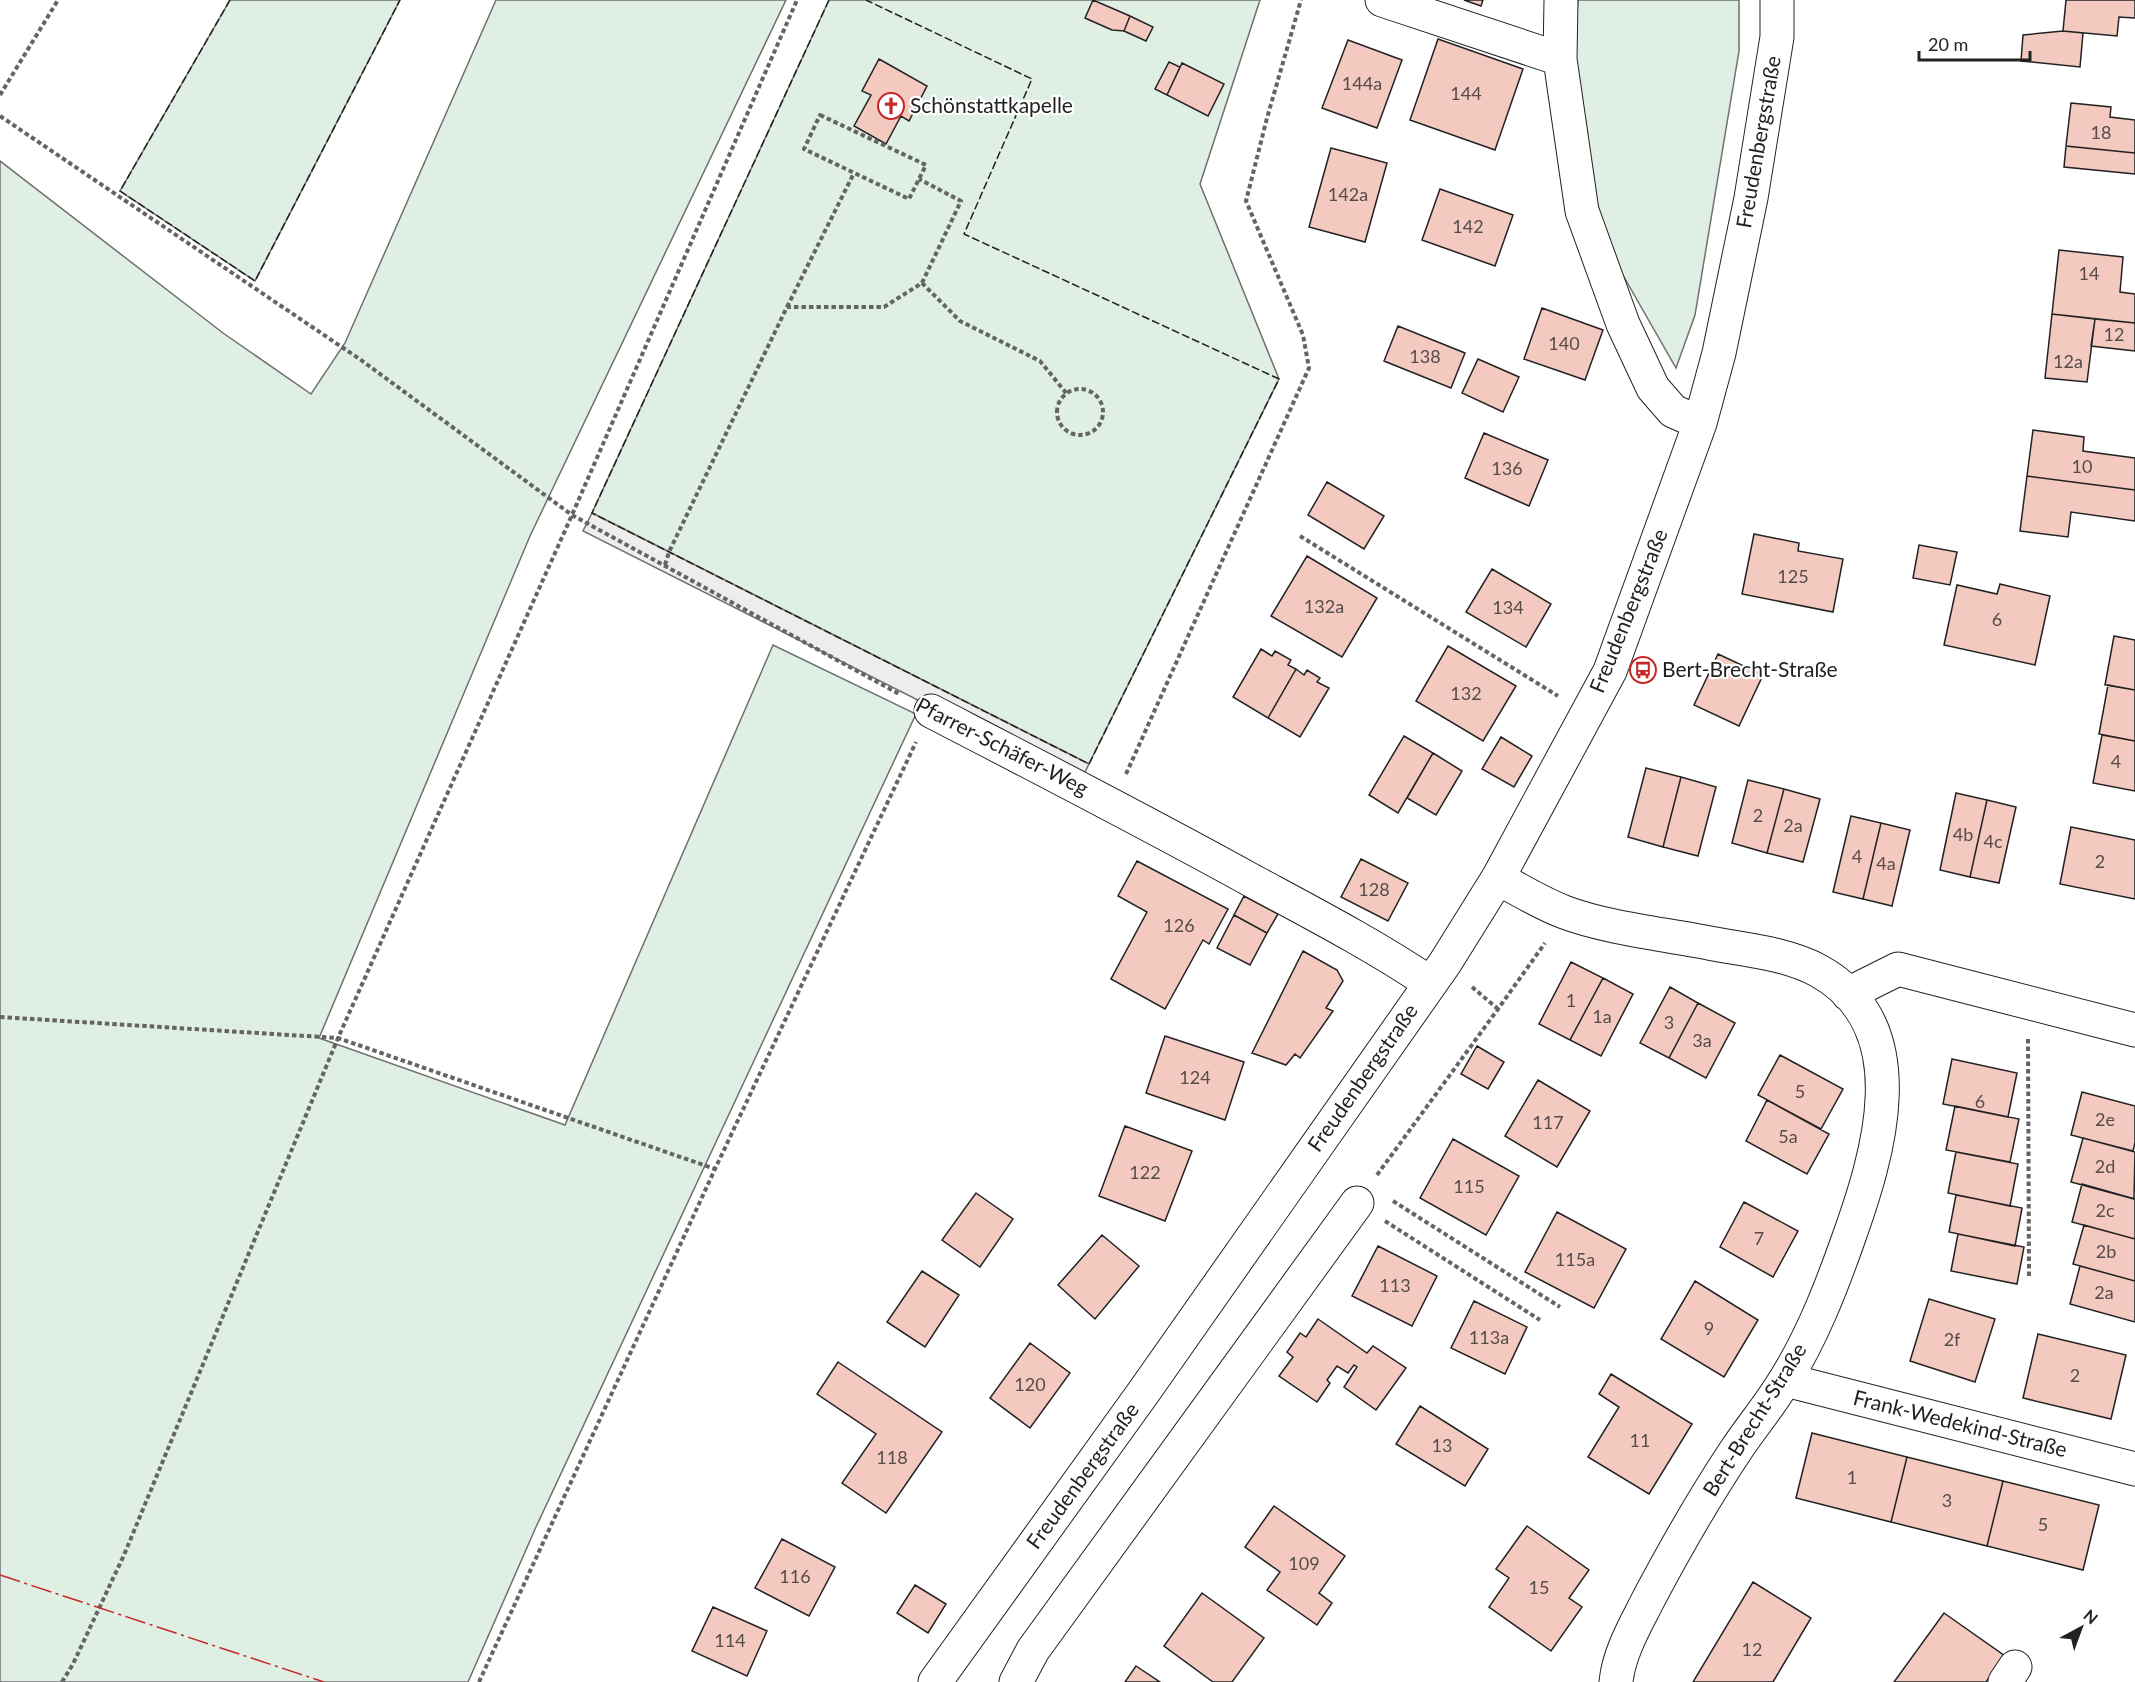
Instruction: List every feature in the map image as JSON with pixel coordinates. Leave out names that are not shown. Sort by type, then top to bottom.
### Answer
[{"type":"street","points":[[1382,0],[1560,59]]},
{"type":"street","points":[[1561,0],[1560,59],[1582,211],[1623,324],[1653,388],[1673,411],[1700,423]]},
{"type":"street","name":"Freudenbergstraße","points":[[935,1682],[1143,1393],[1430,983],[1498,878],[1610,671],[1700,423],[1719,354],[1751,198],[1776,37],[1777,0]]},
{"type":"street","name":"Pfarrer-Schäfer-Weg","points":[[931,711],[1113,805],[1346,932],[1395,959],[1430,983]]},
{"type":"street","name":"Bert-Brecht-Straße","points":[[1498,878],[1566,912],[1602,922],[1778,956],[1819,971],[1848,994],[1865,1015],[1879,1048],[1882,1116],[1868,1186],[1828,1297],[1786,1380],[1736,1450],[1682,1535],[1627,1640],[1616,1682]]},
{"type":"street","points":[[1848,994],[1898,969],[2135,1030]]},
{"type":"street","points":[[1016,1682],[1033,1650],[1363,1194]]},
{"type":"street","name":"Frank-Wedekind-Straße","points":[[1786,1380],[2135,1468]]},
{"type":"path","points":[[0,95],[58,0]]},
{"type":"path","points":[[62,1682],[73,1664],[124,1556],[338,1038],[572,515],[797,0]]},
{"type":"path","points":[[1113,805],[1309,368],[1304,335],[1246,201],[1301,0]]},
{"type":"path","points":[[820,115],[926,165],[909,199],[854,173],[804,149],[820,115]]},
{"type":"path","name":"Pfarrer-Schäfer-Weg","points":[[0,116],[361,360],[572,515],[931,711]]},
{"type":"path","points":[[665,564],[787,307],[854,173]]},
{"type":"path","points":[[787,307],[884,307],[922,283],[961,201],[919,179]]},
{"type":"path","points":[[922,283],[960,321],[1040,361],[1067,393]]},
{"type":"path","points":[[1079,389],[1087,390],[1100,400],[1103,415],[1097,428],[1090,433],[1075,435],[1067,432],[1061,426],[1057,414],[1058,406],[1067,393],[1079,389]]},
{"type":"path","points":[[1300,536],[1587,714]]},
{"type":"path","points":[[479,1682],[715,1169],[931,711]]},
{"type":"path","points":[[1363,1194],[1498,1010],[1566,912]]},
{"type":"path","points":[[2028,1002],[2029,1276]]},
{"type":"path","points":[[0,1017],[338,1038],[715,1169]]},
{"type":"path","points":[[1363,1194],[1560,1307]]},
{"type":"path","points":[[1363,1194],[1540,1320]]},
{"type":"green space","points":[[230,0],[400,0],[255,281],[120,191]]},
{"type":"green space","points":[[496,0],[786,0],[530,536],[319,1038],[565,1125],[773,645],[916,714],[536,1527],[468,1682],[0,1682],[0,161],[223,333],[311,394],[345,343]]},
{"type":"green space","points":[[829,0],[1260,0],[1200,184],[1279,379],[1089,764],[592,513]]},
{"type":"green space","points":[[1578,0],[1739,0],[1739,51],[1695,315],[1676,368],[1616,263],[1583,159],[1573,61]]},
{"type":"shaded area","points":[[592,513],[1089,764],[1080,782],[583,531]]},
{"type":"building","points":[[1093,0],[1130,16],[1124,31],[1112,30],[1085,18]]},
{"type":"building","points":[[1464,0],[1483,0],[1481,6]]},
{"type":"building","points":[[2066,0],[2135,0],[2135,18],[2119,17],[2117,36],[2063,31]]},
{"type":"building","points":[[1130,16],[1153,27],[1146,41],[1124,31]]},
{"type":"building","points":[[2063,31],[2083,33],[2080,67],[2021,61],[2023,35]]},
{"type":"building","points":[[1438,39],[1523,69],[1495,150],[1410,120]]},
{"type":"building","points":[[1348,40],[1402,60],[1377,128],[1322,108]]},
{"type":"building","name":"Schönstattkapelle","points":[[879,59],[927,86],[909,121],[901,116],[886,144],[854,126],[871,95],[862,91]]},
{"type":"building","points":[[1169,62],[1180,67],[1167,95],[1155,89]]},
{"type":"building","points":[[1182,63],[1224,84],[1208,116],[1167,95]]},
{"type":"building","points":[[2071,103],[2111,107],[2110,117],[2135,120],[2135,153],[2066,146]]},
{"type":"building","points":[[2066,146],[2135,153],[2135,174],[2064,167]]},
{"type":"building","points":[[1331,148],[1387,163],[1365,242],[1309,227]]},
{"type":"building","points":[[1440,189],[1513,215],[1495,266],[1422,240]]},
{"type":"building","points":[[2059,250],[2123,257],[2120,292],[2135,294],[2135,323],[2052,314]]},
{"type":"building","points":[[1542,308],[1603,330],[1585,380],[1524,359]]},
{"type":"building","points":[[2052,314],[2095,319],[2087,382],[2045,378]]},
{"type":"building","points":[[2095,319],[2135,323],[2135,351],[2091,346]]},
{"type":"building","points":[[1398,326],[1465,353],[1451,388],[1384,361]]},
{"type":"building","points":[[1478,359],[1519,377],[1503,412],[1462,393]]},
{"type":"building","points":[[2033,430],[2084,437],[2083,451],[2135,458],[2135,490],[2027,476]]},
{"type":"building","points":[[1484,433],[1548,460],[1529,506],[1465,478]]},
{"type":"building","points":[[2027,476],[2135,490],[2135,521],[2071,512],[2068,537],[2020,531]]},
{"type":"building","points":[[1327,482],[1384,516],[1364,549],[1308,515]]},
{"type":"building","points":[[1754,534],[1799,543],[1798,551],[1843,559],[1833,612],[1742,594]]},
{"type":"building","points":[[1919,545],[1957,552],[1950,585],[1913,578]]},
{"type":"building","points":[[1307,556],[1377,598],[1342,657],[1271,616]]},
{"type":"building","points":[[1492,569],[1551,604],[1526,647],[1466,612]]},
{"type":"building","points":[[2000,584],[2050,596],[2035,665],[1944,645],[1957,585],[1997,594]]},
{"type":"building","points":[[2114,636],[2135,640],[2135,690],[2105,685]]},
{"type":"building","points":[[1448,646],[1516,686],[1483,741],[1416,701]]},
{"type":"building","points":[[1261,649],[1272,656],[1275,651],[1291,660],[1288,665],[1296,669],[1268,718],[1233,697]]},
{"type":"building","points":[[1718,654],[1763,675],[1739,726],[1694,705]]},
{"type":"building","points":[[1296,669],[1304,675],[1307,670],[1320,678],[1317,682],[1329,688],[1300,737],[1268,718]]},
{"type":"building","points":[[2108,685],[2135,690],[2135,741],[2099,734]]},
{"type":"building","points":[[2102,735],[2135,741],[2135,791],[2093,783]]},
{"type":"building","points":[[1404,736],[1433,753],[1398,813],[1369,795]]},
{"type":"building","points":[[1501,737],[1532,756],[1514,787],[1482,769]]},
{"type":"building","points":[[1433,753],[1462,771],[1436,815],[1407,798]]},
{"type":"building","points":[[1646,768],[1681,777],[1663,847],[1628,837]]},
{"type":"building","points":[[1681,777],[1716,787],[1698,856],[1663,847]]},
{"type":"building","points":[[1748,780],[1784,789],[1767,853],[1732,843]]},
{"type":"building","points":[[1784,789],[1820,799],[1803,862],[1767,853]]},
{"type":"building","points":[[1956,793],[1987,800],[1970,877],[1940,870]]},
{"type":"building","points":[[1987,800],[2016,807],[1999,883],[1970,877]]},
{"type":"building","points":[[1851,816],[1881,823],[1863,899],[1833,892]]},
{"type":"building","points":[[1881,823],[1910,830],[1892,906],[1863,899]]},
{"type":"building","points":[[2071,827],[2135,840],[2135,899],[2060,884]]},
{"type":"building","points":[[1361,859],[1408,883],[1388,921],[1341,897]]},
{"type":"building","points":[[1137,861],[1228,909],[1209,944],[1203,940],[1165,1009],[1111,979],[1147,912],[1118,896]]},
{"type":"building","points":[[1244,896],[1278,914],[1267,933],[1234,915]]},
{"type":"building","points":[[1234,915],[1267,933],[1250,965],[1217,948]]},
{"type":"building","points":[[1303,951],[1337,970],[1343,981],[1326,1008],[1333,1011],[1300,1058],[1295,1054],[1286,1065],[1252,1053]]},
{"type":"building","points":[[1571,962],[1603,978],[1570,1040],[1539,1024]]},
{"type":"building","points":[[1603,978],[1633,994],[1601,1056],[1570,1040]]},
{"type":"building","points":[[1670,987],[1698,1003],[1669,1058],[1640,1043]]},
{"type":"building","points":[[1698,1003],[1735,1023],[1706,1078],[1669,1058]]},
{"type":"building","points":[[1165,1036],[1244,1062],[1225,1120],[1146,1093]]},
{"type":"building","points":[[1477,1046],[1504,1062],[1488,1089],[1461,1074]]},
{"type":"building","points":[[1780,1055],[1843,1089],[1821,1129],[1758,1095]]},
{"type":"building","points":[[1952,1059],[2017,1073],[2008,1117],[1943,1104]]},
{"type":"building","points":[[1538,1080],[1590,1111],[1557,1167],[1505,1136]]},
{"type":"building","points":[[2082,1092],[2135,1106],[2133,1151],[2071,1135]]},
{"type":"building","points":[[1767,1100],[1829,1134],[1807,1174],[1746,1141]]},
{"type":"building","points":[[1955,1106],[2019,1119],[2010,1162],[1946,1150]]},
{"type":"building","points":[[1125,1126],[1192,1151],[1165,1221],[1099,1196]]},
{"type":"building","points":[[2083,1138],[2135,1152],[2134,1199],[2071,1182]]},
{"type":"building","points":[[1453,1139],[1519,1176],[1486,1235],[1420,1198]]},
{"type":"building","points":[[1956,1152],[2018,1164],[2010,1206],[1948,1193]]},
{"type":"building","points":[[2082,1184],[2135,1199],[2135,1239],[2072,1222]]},
{"type":"building","points":[[976,1193],[1013,1219],[980,1267],[942,1240]]},
{"type":"building","points":[[1956,1195],[2022,1208],[2015,1246],[1949,1232]]},
{"type":"building","points":[[1744,1202],[1798,1231],[1773,1277],[1720,1247]]},
{"type":"building","points":[[1557,1212],[1626,1249],[1594,1308],[1525,1272]]},
{"type":"building","points":[[2084,1225],[2135,1239],[2135,1281],[2073,1264]]},
{"type":"building","points":[[1958,1234],[2024,1247],[2017,1284],[1951,1271]]},
{"type":"building","points":[[1102,1235],[1139,1266],[1095,1319],[1058,1285]]},
{"type":"building","points":[[1378,1246],[1437,1276],[1412,1326],[1352,1296]]},
{"type":"building","points":[[2080,1266],[2135,1281],[2135,1322],[2070,1304]]},
{"type":"building","points":[[922,1271],[959,1295],[925,1347],[887,1322]]},
{"type":"building","points":[[1695,1281],[1758,1320],[1724,1377],[1661,1339]]},
{"type":"building","points":[[1929,1299],[1995,1319],[1975,1382],[1910,1361]]},
{"type":"building","points":[[1474,1301],[1527,1327],[1505,1374],[1451,1348]]},
{"type":"building","points":[[1318,1319],[1367,1353],[1373,1346],[1406,1368],[1376,1410],[1344,1387],[1357,1367],[1354,1365],[1348,1373],[1337,1366],[1327,1380],[1330,1383],[1317,1402],[1279,1376],[1293,1357],[1287,1352],[1300,1333],[1306,1337]]},
{"type":"building","points":[[2038,1334],[2126,1355],[2111,1419],[2023,1398]]},
{"type":"building","points":[[1030,1343],[1070,1373],[1030,1428],[990,1398]]},
{"type":"building","points":[[838,1362],[942,1432],[886,1513],[842,1483],[876,1434],[817,1394]]},
{"type":"building","points":[[1611,1374],[1692,1424],[1649,1494],[1588,1457],[1619,1407],[1599,1394]]},
{"type":"building","points":[[1420,1406],[1488,1449],[1465,1486],[1396,1444]]},
{"type":"building","points":[[1812,1433],[1907,1457],[1891,1522],[1796,1498]]},
{"type":"building","points":[[1907,1457],[2003,1481],[1987,1546],[1891,1522]]},
{"type":"building","points":[[2003,1481],[2099,1505],[2083,1570],[1987,1546]]},
{"type":"building","points":[[1274,1506],[1345,1556],[1319,1593],[1332,1603],[1317,1625],[1267,1590],[1280,1572],[1245,1547]]},
{"type":"building","points":[[1527,1526],[1589,1570],[1569,1598],[1582,1607],[1551,1651],[1489,1607],[1509,1578],[1496,1569]]},
{"type":"building","points":[[782,1539],[835,1567],[809,1616],[755,1588]]},
{"type":"building","points":[[1753,1582],[1811,1618],[1773,1682],[1693,1682]]},
{"type":"building","points":[[915,1585],[946,1604],[928,1633],[897,1613]]},
{"type":"building","points":[[1202,1593],[1264,1638],[1232,1682],[1213,1682],[1164,1646]]},
{"type":"building","points":[[713,1607],[767,1631],[747,1676],[692,1651]]},
{"type":"building","points":[[1944,1613],[2005,1656],[1986,1682],[1894,1682]]},
{"type":"building","points":[[1136,1666],[1160,1682],[1125,1682]]},
{"type":"fence","points":[[230,0],[120,191],[255,281],[400,0]]},
{"type":"fence","points":[[829,0],[592,513],[1089,764],[1279,379],[964,234],[1032,79],[866,0]]},
{"type":"power","points":[[0,1575],[324,1682]]},
{"type":"place","name":"Schönstattkapelle","points":[[891,106]]},
{"type":"place","name":"Bert-Brecht-Straße","points":[[1643,670]]}]
